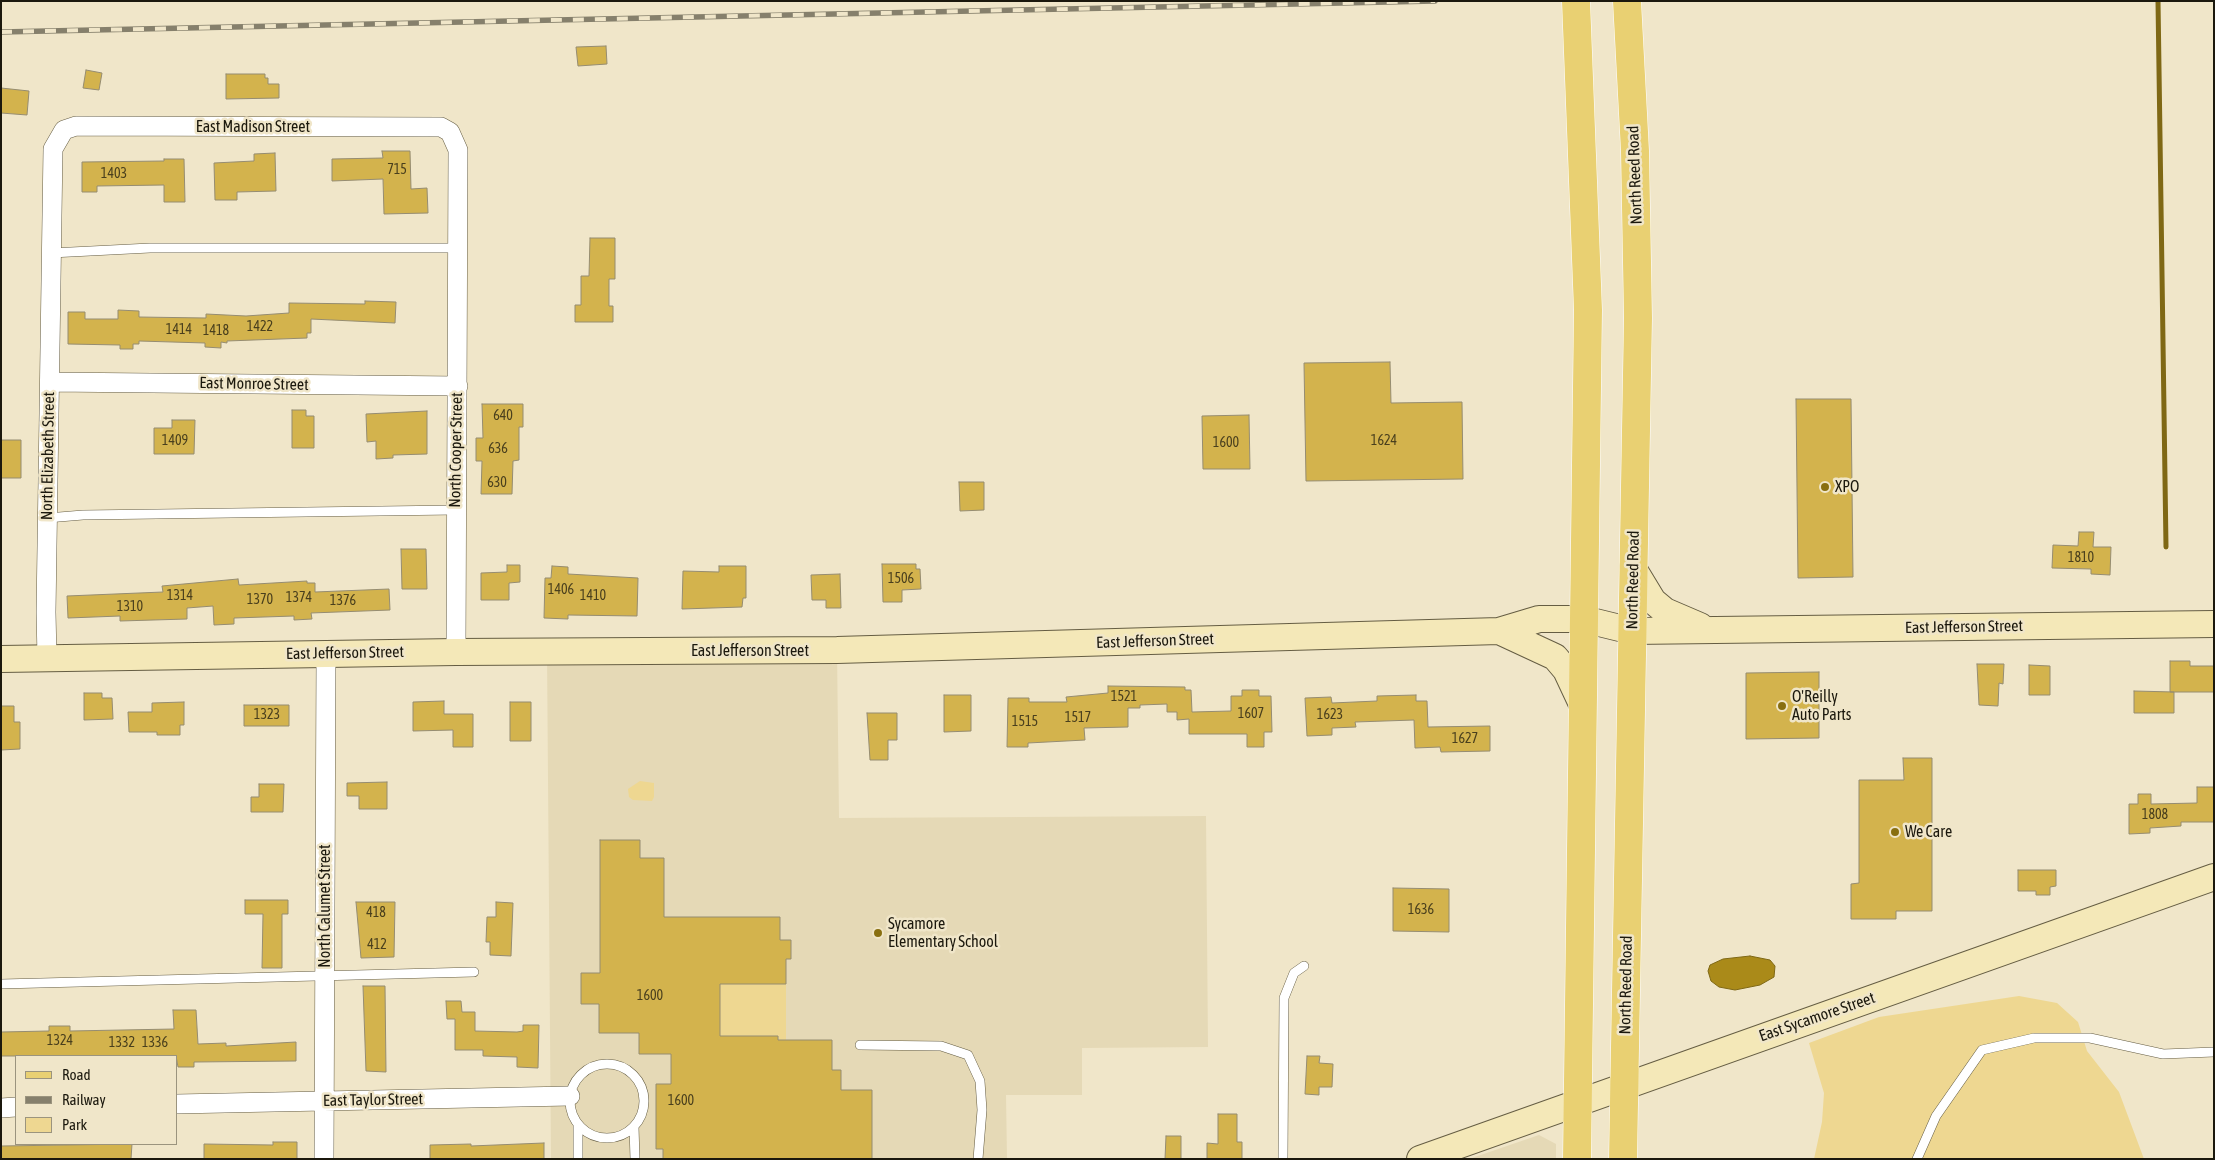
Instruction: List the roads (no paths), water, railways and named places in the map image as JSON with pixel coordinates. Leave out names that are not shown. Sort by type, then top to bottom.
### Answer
[{"type":"main road","points":[[1576,1],[1588,310],[1581,702],[1577,1159]]},
{"type":"main road","name":"North Reed Road","points":[[1623,1159],[1638,318],[1635,150],[1627,1]]},
{"type":"street","name":"East Madison Street","points":[[51,253],[53,149],[64,130],[76,126],[441,127],[450,132],[458,150],[458,248]]},
{"type":"street","name":"North Cooper Street","points":[[456,652],[455,510],[458,386],[458,248]]},
{"type":"street","name":"North Elizabeth Street","points":[[47,658],[51,253]]},
{"type":"street","name":"East Monroe Street","points":[[50,382],[458,386]]},
{"type":"street","name":"East Jefferson Street","points":[[1633,568],[1653,601],[1665,611],[1687,622],[1715,631]]},
{"type":"street","name":"East Jefferson Street","points":[[1,659],[456,652],[837,650],[1499,631],[1539,620],[1583,619],[1632,631],[2214,624]]},
{"type":"street","name":"East Jefferson Street","points":[[1499,631],[1555,657],[1566,670],[1581,702]]},
{"type":"street","name":"North Calumet Street","points":[[324,1159],[326,654]]},
{"type":"street","name":"East Sycamore Street","points":[[1420,1159],[2214,877]]},
{"type":"street","name":"East Taylor Street","points":[[178,1104],[570,1096]]},
{"type":"street","points":[[1,1108],[15,1108]]},
{"type":"lane","points":[[51,253],[150,248],[458,248]]},
{"type":"lane","points":[[47,518],[83,515],[455,510]]},
{"type":"lane","points":[[1283,1159],[1284,998],[1294,973],[1304,966]]},
{"type":"lane","points":[[1,984],[325,974],[474,972]]},
{"type":"lane","points":[[1917,1159],[1936,1116],[1982,1050],[2034,1038],[2090,1038],[2163,1054],[2214,1052]]},
{"type":"lane","points":[[860,1045],[941,1046],[968,1055],[980,1081],[982,1110],[978,1159]]},
{"type":"lane","points":[[578,1124],[587,1132],[599,1137],[611,1138],[624,1134],[634,1127],[641,1117],[645,1104],[644,1092],[638,1080],[623,1068],[605,1063],[592,1066],[574,1084],[570,1096],[570,1106],[578,1124],[578,1159]]},
{"type":"lane","points":[[634,1127],[635,1159]]},
{"type":"waterway","points":[[2158,1],[2166,547]]},
{"type":"railway","points":[[1,32],[1435,1]]},
{"type":"place","name":"XPO","points":[[1825,487]]},
{"type":"place","name":"O'Reilly Auto Parts","points":[[1782,706]]},
{"type":"place","name":"We Care","points":[[1895,832]]},
{"type":"place","name":"Sycamore Elementary School","points":[[878,933]]}]
